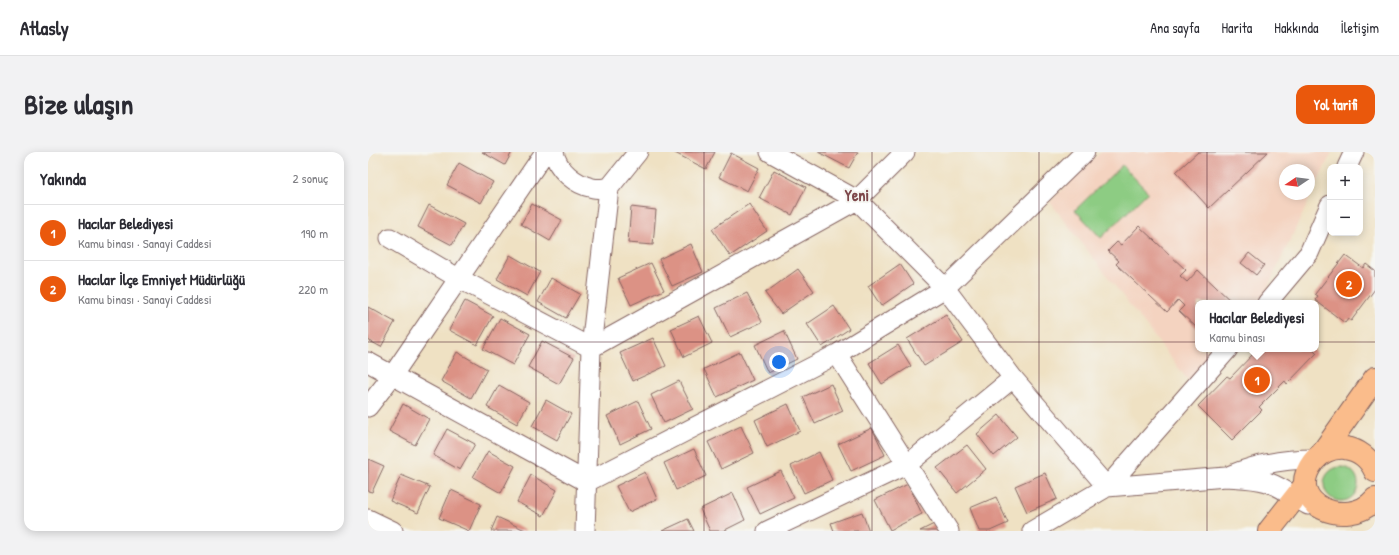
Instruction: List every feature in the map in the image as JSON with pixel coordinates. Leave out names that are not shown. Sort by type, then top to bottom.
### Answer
[{"type":"main road","points":[[1269,531],[1300,491],[1309,467],[1319,456],[1375,378]]},
{"type":"main road","points":[[1319,456],[1339,448],[1365,450],[1368,460],[1375,471]]},
{"type":"main road","points":[[1300,491],[1306,494],[1314,509],[1321,515],[1333,520],[1346,521],[1363,514]]},
{"type":"street","points":[[368,407],[392,376],[545,152]]},
{"type":"street","points":[[554,152],[555,159],[564,172],[577,182],[593,188],[609,188]]},
{"type":"street","points":[[585,531],[591,348],[609,188],[638,152]]},
{"type":"street","points":[[770,152],[857,200],[945,288],[1013,378],[1107,487]]},
{"type":"street","points":[[591,348],[857,200],[905,152]]},
{"type":"street","points":[[587,482],[837,354],[945,288],[1085,152]]},
{"type":"street","points":[[1348,164],[1354,152]]},
{"type":"street","points":[[1270,300],[1309,253],[1327,212]]},
{"type":"street","points":[[390,238],[458,278],[591,348]]},
{"type":"street","points":[[1032,531],[1107,487],[1225,352]]},
{"type":"street","points":[[837,354],[949,531]]},
{"type":"street","points":[[368,362],[587,482]]},
{"type":"street","points":[[767,531],[908,464],[1013,378]]},
{"type":"street","points":[[1226,477],[1259,465],[1319,456]]},
{"type":"street","points":[[1107,487],[1226,477],[1245,478],[1300,491]]},
{"type":"street","points":[[368,519],[393,531]]},
{"type":"shaded area","points":[[1101,152],[1332,152],[1315,188],[1315,164],[1279,164],[1279,200],[1309,200],[1260,300],[1195,300],[1195,352],[1216,352],[1190,383],[1050,202]]},
{"type":"green space","points":[[1122,165],[1148,192],[1101,238],[1075,210]]},
{"type":"green space","points":[[1341,467],[1353,472],[1358,484],[1353,496],[1341,501],[1329,496],[1324,484],[1329,472]]},
{"type":"building","points":[[482,152],[512,152],[505,165]]},
{"type":"building","points":[[673,152],[715,152],[706,169]]},
{"type":"building","points":[[818,152],[858,152],[849,168]]},
{"type":"building","points":[[1198,152],[1268,152],[1209,208],[1176,172]]},
{"type":"building","points":[[731,153],[759,168],[747,191],[719,177]]},
{"type":"building","points":[[459,163],[493,182],[481,203],[447,185]]},
{"type":"building","points":[[774,170],[806,187],[792,215],[759,198]]},
{"type":"building","points":[[532,204],[562,220],[550,241],[521,224]]},
{"type":"building","points":[[749,204],[767,231],[730,256],[712,229]]},
{"type":"building","points":[[429,205],[464,224],[452,245],[418,227]]},
{"type":"building","points":[[631,207],[656,210],[653,245],[628,243]]},
{"type":"building","points":[[1139,226],[1186,270],[1180,276],[1187,282],[1198,270],[1230,300],[1195,300],[1195,326],[1179,311],[1184,306],[1178,300],[1167,312],[1116,264],[1119,261],[1108,251],[1117,242],[1121,245]]},
{"type":"building","points":[[691,244],[703,272],[672,286],[659,259]]},
{"type":"building","points":[[1249,253],[1264,265],[1256,275],[1241,263]]},
{"type":"building","points":[[510,255],[540,272],[527,296],[497,279]]},
{"type":"building","points":[[1345,255],[1363,268],[1366,264],[1375,271],[1375,289],[1351,321],[1348,319],[1345,323],[1319,303],[1319,300],[1315,300],[1318,296],[1315,294]]},
{"type":"building","points":[[651,263],[664,290],[631,305],[618,278]]},
{"type":"building","points":[[900,264],[913,284],[881,306],[868,286]]},
{"type":"building","points":[[798,269],[814,291],[781,314],[765,293]]},
{"type":"building","points":[[551,278],[580,294],[566,318],[538,302]]},
{"type":"building","points":[[747,293],[762,322],[730,337],[716,308]]},
{"type":"building","points":[[465,301],[493,316],[477,345],[449,330]]},
{"type":"building","points":[[834,306],[849,329],[822,347],[807,324]]},
{"type":"building","points":[[368,307],[395,322],[381,347],[368,340]]},
{"type":"building","points":[[946,315],[963,342],[924,366],[907,339]]},
{"type":"building","points":[[699,316],[712,343],[684,357],[671,329]]},
{"type":"building","points":[[500,318],[530,334],[513,365],[483,349]]},
{"type":"building","points":[[784,331],[797,359],[768,373],[755,345]]},
{"type":"building","points":[[653,338],[666,366],[633,381],[620,353]]},
{"type":"building","points":[[542,341],[574,358],[559,384],[528,367]]},
{"type":"building","points":[[898,345],[911,366],[882,384],[869,363]]},
{"type":"building","points":[[457,352],[487,369],[471,398],[441,381]]},
{"type":"building","points":[[740,352],[753,380],[717,397],[704,369]]},
{"type":"building","points":[[1255,352],[1317,353],[1287,384],[1285,381],[1259,407],[1262,410],[1232,440],[1198,406],[1227,376],[1230,378]]},
{"type":"building","points":[[679,381],[693,409],[664,423],[651,395]]},
{"type":"building","points":[[831,384],[843,411],[815,424],[803,397]]},
{"type":"building","points":[[499,385],[529,402],[517,424],[487,407]]},
{"type":"building","points":[[546,400],[571,414],[557,440],[532,426]]},
{"type":"building","points":[[638,401],[651,429],[620,444],[607,416]]},
{"type":"building","points":[[403,404],[429,419],[415,445],[389,431]]},
{"type":"building","points":[[788,404],[800,431],[767,447],[755,420]]},
{"type":"building","points":[[999,415],[1017,437],[994,456],[977,434]]},
{"type":"building","points":[[741,426],[754,453],[721,469],[708,442]]},
{"type":"building","points":[[872,428],[885,455],[851,471],[838,444]]},
{"type":"building","points":[[447,429],[475,444],[460,470],[433,455]]},
{"type":"building","points":[[967,445],[986,469],[957,493],[937,468]]},
{"type":"building","points":[[694,449],[706,476],[676,490],[664,463]]},
{"type":"building","points":[[488,451],[515,466],[501,493],[473,477]]},
{"type":"building","points":[[819,452],[832,480],[804,493],[791,466]]},
{"type":"building","points":[[368,459],[384,466],[372,492],[368,491]]},
{"type":"building","points":[[781,471],[794,498],[760,514],[747,487]]},
{"type":"building","points":[[645,472],[657,499],[629,512],[616,486]]},
{"type":"building","points":[[1045,473],[1057,499],[1027,512],[1015,486]]},
{"type":"building","points":[[401,475],[430,487],[418,513],[390,501]]},
{"type":"building","points":[[531,475],[557,490],[543,516],[517,502]]},
{"type":"building","points":[[908,484],[922,514],[890,530],[875,500]]},
{"type":"building","points":[[451,490],[481,504],[469,531],[439,518]]},
{"type":"building","points":[[733,493],[745,520],[723,531],[710,531],[700,509]]},
{"type":"building","points":[[996,497],[1008,523],[990,531],[979,531],[970,508]]},
{"type":"building","points":[[862,512],[869,531],[834,531],[831,523]]},
{"type":"building","points":[[497,517],[525,530],[491,531]]},
{"type":"building","points":[[688,519],[694,531],[662,531]]},
{"type":"building","points":[[934,524],[937,531],[920,531]]},
{"type":"place","name":"Hacılar İlçe Emniyet Müdürlüğü","points":[[1349,284]]},
{"type":"place","name":"Hacılar Belediyesi","points":[[1257,380]]},
{"type":"district","name":"Yeni","points":[[857,195]]}]
